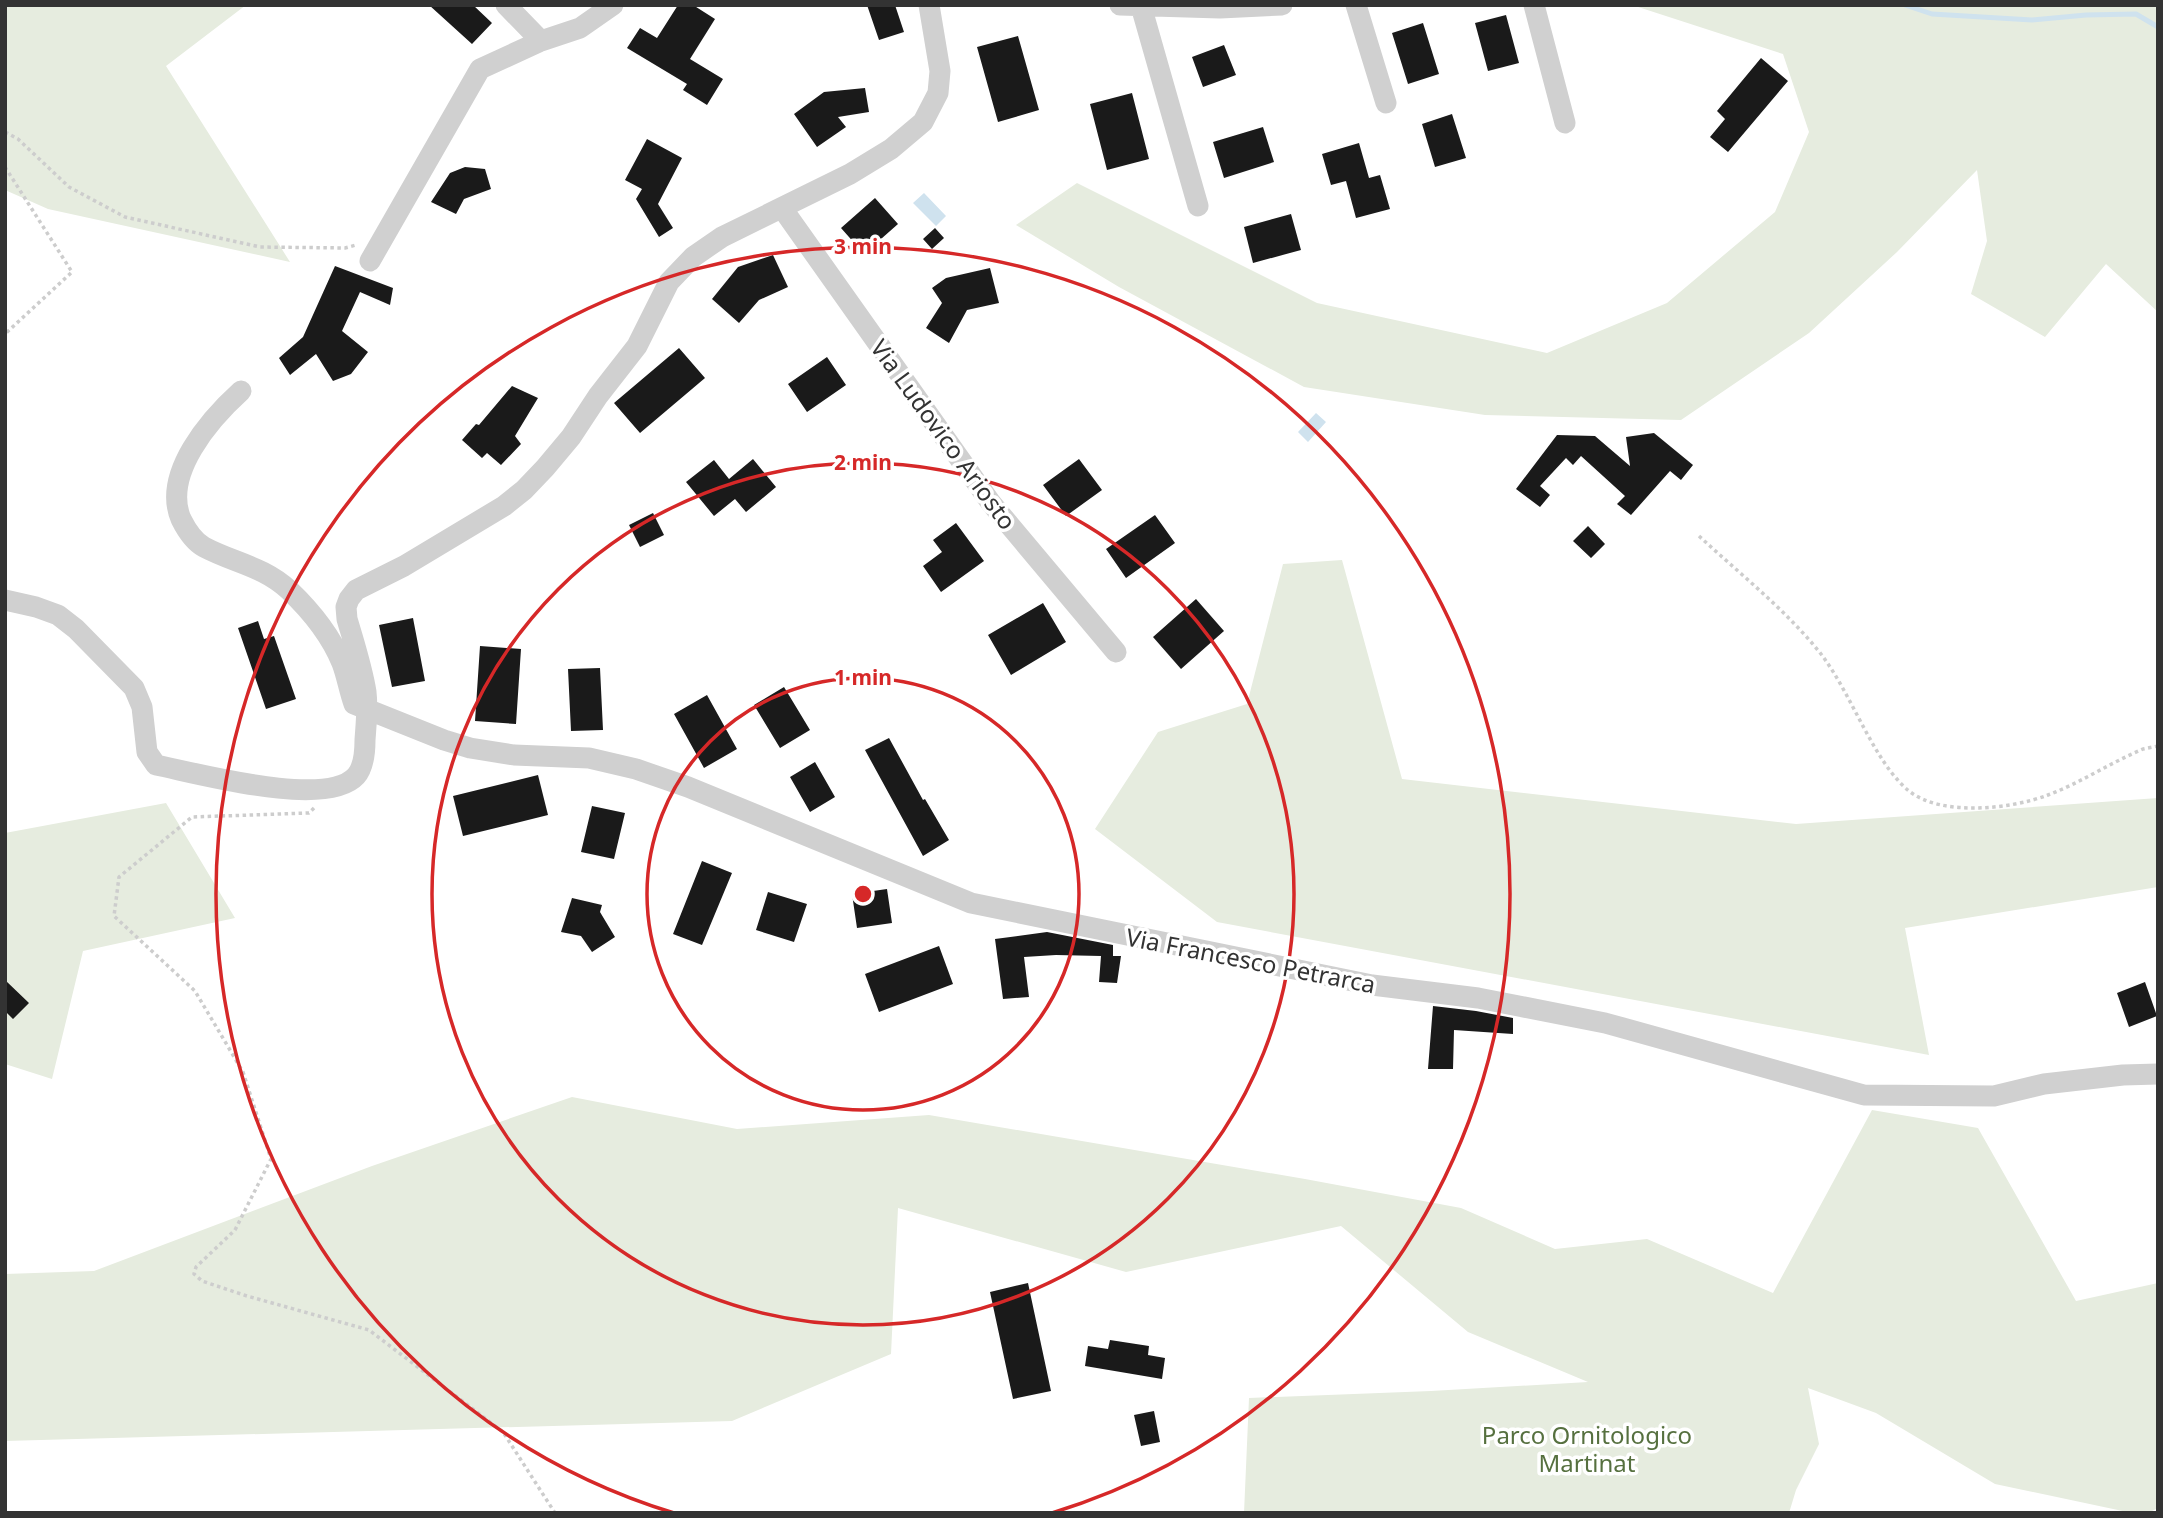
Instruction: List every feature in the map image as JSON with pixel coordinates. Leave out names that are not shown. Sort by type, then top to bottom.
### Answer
[{"type":"street","points":[[506,5],[541,41]]},
{"type":"street","points":[[370,261],[480,69],[541,41],[580,29],[613,5]]},
{"type":"street","points":[[5,600],[58,615],[76,629],[134,688],[142,707],[147,752],[156,765],[245,783],[309,791],[342,786],[357,776],[365,756],[367,710],[366,693],[347,619],[348,599],[368,582],[404,566],[504,506],[524,490],[571,437],[598,396],[637,346],[669,282],[692,257],[722,237],[850,174],[891,149],[923,122],[938,93],[940,71],[929,5]]},
{"type":"street","points":[[1198,206],[1131,6],[1282,5]]},
{"type":"street","points":[[1356,5],[1387,103]]},
{"type":"street","points":[[1534,5],[1565,123]]},
{"type":"street","name":"Via Ludovico Ariosto","points":[[782,208],[991,503],[1116,652]]},
{"type":"street","points":[[241,391],[221,409],[186,459],[179,475],[176,494],[178,511],[184,526],[202,546],[271,576],[301,603],[334,646],[354,704],[367,710]]},
{"type":"street","name":"Via Francesco Petrarca","points":[[367,710],[470,748],[514,755],[589,758],[636,769],[688,787],[971,903],[1372,985],[1478,998],[1605,1023],[1864,1094],[1994,1096],[2044,1084],[2158,1074]]},
{"type":"path","points":[[5,132],[18,139],[69,187],[125,217],[260,247],[345,248],[384,237]]},
{"type":"path","points":[[5,167],[72,272],[5,334]]},
{"type":"path","points":[[1699,536],[1763,594],[1814,646],[1843,689],[1882,760],[1909,792],[1925,800],[1943,806],[2022,804],[2050,794],[2143,749],[2158,746]]},
{"type":"path","points":[[317,806],[309,813],[192,817],[120,877],[114,916],[195,991],[243,1072],[271,1159],[235,1230],[196,1267],[194,1274],[202,1281],[247,1296],[369,1330],[503,1432],[555,1513]]},
{"type":"green space","points":[[5,5],[246,5],[166,66],[290,262],[48,209],[5,190]]},
{"type":"green space","points":[[1632,5],[2158,5],[2158,312],[2106,264],[2045,337],[1971,294],[1987,241],[1977,170],[1897,252],[1809,333],[1681,420],[1485,415],[1304,387],[1119,287],[1016,225],[1077,183],[1317,303],[1547,353],[1667,303],[1775,212],[1809,132],[1783,54]]},
{"type":"green space","points":[[1342,560],[1402,779],[1796,824],[2158,798],[2158,887],[1905,928],[1929,1055],[1217,922],[1095,829],[1158,732],[1247,704],[1283,564]]},
{"type":"green space","points":[[166,803],[235,918],[83,951],[52,1079],[5,1064],[5,833]]},
{"type":"green space","name":"Parco Ornitologico Martinat","points":[[572,1097],[737,1129],[929,1115],[1461,1208],[1555,1249],[1647,1239],[1773,1293],[1872,1110],[1978,1128],[2076,1301],[2158,1283],[2158,1508],[2148,1513],[2132,1513],[1995,1484],[1876,1413],[1808,1388],[1819,1444],[1796,1490],[1789,1513],[1244,1513],[1249,1398],[1588,1382],[1468,1332],[1341,1226],[1126,1272],[898,1208],[891,1354],[732,1421],[5,1441],[5,1274],[94,1271],[372,1166]]},
{"type":"water","points":[[924,193],[946,216],[936,226],[913,203]]},
{"type":"water","points":[[1316,413],[1326,422],[1308,442],[1298,432]]},
{"type":"building","points":[[429,5],[473,5],[492,23],[472,44]]},
{"type":"building","points":[[678,5],[693,5],[715,19],[690,59],[723,79],[707,105],[683,90],[687,84],[627,48],[640,28],[657,38]]},
{"type":"building","points":[[867,5],[895,5],[904,32],[879,40]]},
{"type":"building","points":[[1506,15],[1519,63],[1488,71],[1475,23]]},
{"type":"building","points":[[1423,23],[1439,74],[1408,84],[1392,33]]},
{"type":"building","points":[[1018,36],[1039,110],[998,122],[977,47]]},
{"type":"building","points":[[1224,45],[1236,75],[1203,87],[1192,57]]},
{"type":"building","points":[[1761,58],[1788,81],[1728,152],[1710,137],[1725,119],[1717,111]]},
{"type":"building","points":[[865,88],[869,112],[838,117],[846,127],[817,147],[794,114],[824,92]]},
{"type":"building","points":[[1132,93],[1149,159],[1107,170],[1090,104]]},
{"type":"building","points":[[1452,114],[1466,158],[1435,167],[1422,124]]},
{"type":"building","points":[[1263,127],[1274,162],[1224,178],[1213,142]]},
{"type":"building","points":[[647,139],[682,158],[658,204],[673,228],[659,237],[636,199],[642,189],[625,180]]},
{"type":"building","points":[[1359,143],[1369,178],[1380,175],[1390,209],[1356,218],[1346,181],[1331,185],[1322,154]]},
{"type":"building","points":[[465,167],[485,169],[491,189],[464,199],[456,214],[431,202],[450,173]]},
{"type":"building","points":[[875,198],[898,224],[864,254],[841,228]]},
{"type":"building","points":[[1291,214],[1301,250],[1253,263],[1244,227]]},
{"type":"building","points":[[935,228],[944,238],[932,249],[923,239]]},
{"type":"building","points":[[773,255],[788,287],[759,300],[739,323],[712,299],[738,267]]},
{"type":"building","points":[[335,266],[393,288],[390,305],[360,292],[342,331],[368,352],[351,374],[333,381],[316,354],[290,375],[279,358],[303,337]]},
{"type":"building","points":[[990,268],[999,303],[967,310],[949,343],[926,328],[942,303],[932,288],[946,278]]},
{"type":"building","points":[[679,348],[705,378],[640,433],[614,403]]},
{"type":"building","points":[[827,357],[846,385],[807,412],[788,384]]},
{"type":"building","points":[[512,386],[538,398],[515,436],[521,444],[501,465],[487,453],[482,458],[462,440],[476,424],[479,425]]},
{"type":"building","points":[[1654,433],[1693,465],[1681,480],[1670,471],[1631,515],[1617,504],[1625,496],[1581,456],[1573,465],[1566,458],[1540,486],[1550,495],[1540,507],[1516,489],[1557,435],[1595,436],[1630,466],[1626,437]]},
{"type":"building","points":[[753,459],[776,487],[746,512],[735,499],[714,516],[686,482],[714,460],[729,479]]},
{"type":"building","points":[[1079,459],[1102,490],[1066,516],[1043,485]]},
{"type":"building","points":[[653,513],[664,535],[640,547],[629,525]]},
{"type":"building","points":[[1155,515],[1175,543],[1126,578],[1106,549]]},
{"type":"building","points":[[956,523],[984,561],[941,592],[923,566],[942,552],[933,540]]},
{"type":"building","points":[[1588,526],[1605,544],[1591,558],[1573,541]]},
{"type":"building","points":[[1196,599],[1224,631],[1181,669],[1153,637]]},
{"type":"building","points":[[1043,603],[1066,642],[1011,675],[988,635]]},
{"type":"building","points":[[413,618],[425,681],[392,687],[379,625]]},
{"type":"building","points":[[258,621],[264,639],[274,636],[296,699],[266,709],[238,628]]},
{"type":"building","points":[[480,646],[521,649],[516,724],[475,721]]},
{"type":"building","points":[[600,668],[603,730],[571,731],[568,669]]},
{"type":"building","points":[[784,687],[810,730],[780,748],[754,705]]},
{"type":"building","points":[[707,695],[737,749],[704,768],[674,714]]},
{"type":"building","points":[[889,738],[923,800],[925,799],[949,840],[923,856],[865,750]]},
{"type":"building","points":[[815,762],[835,797],[810,812],[790,777]]},
{"type":"building","points":[[538,775],[548,815],[463,836],[453,796]]},
{"type":"building","points":[[592,806],[625,813],[614,859],[581,852]]},
{"type":"building","points":[[702,861],[732,873],[702,945],[673,934]]},
{"type":"building","points":[[887,889],[892,923],[857,928],[852,894]]},
{"type":"building","points":[[768,892],[807,904],[794,942],[756,930]]},
{"type":"building","points":[[572,898],[602,905],[600,912],[615,937],[592,952],[581,936],[561,932]]},
{"type":"building","points":[[1047,932],[1113,945],[1113,956],[1121,956],[1117,983],[1099,982],[1101,956],[1024,957],[1029,997],[1003,999],[995,939]]},
{"type":"building","points":[[939,946],[953,984],[879,1012],[865,974]]},
{"type":"building","points":[[5,980],[29,1003],[13,1019],[5,1011]]},
{"type":"building","points":[[2145,982],[2157,1016],[2129,1027],[2117,993]]},
{"type":"building","points":[[1433,1006],[1513,1018],[1513,1034],[1454,1030],[1453,1069],[1428,1069]]},
{"type":"building","points":[[1028,1283],[1051,1391],[1013,1399],[990,1292]]},
{"type":"building","points":[[1110,1340],[1149,1346],[1148,1355],[1165,1358],[1162,1379],[1085,1366],[1088,1346],[1108,1349]]},
{"type":"building","points":[[1154,1411],[1160,1442],[1141,1446],[1134,1415]]},
{"type":"waterway","points":[[1905,5],[1932,14],[2032,20],[2136,14],[2158,27]]}]
